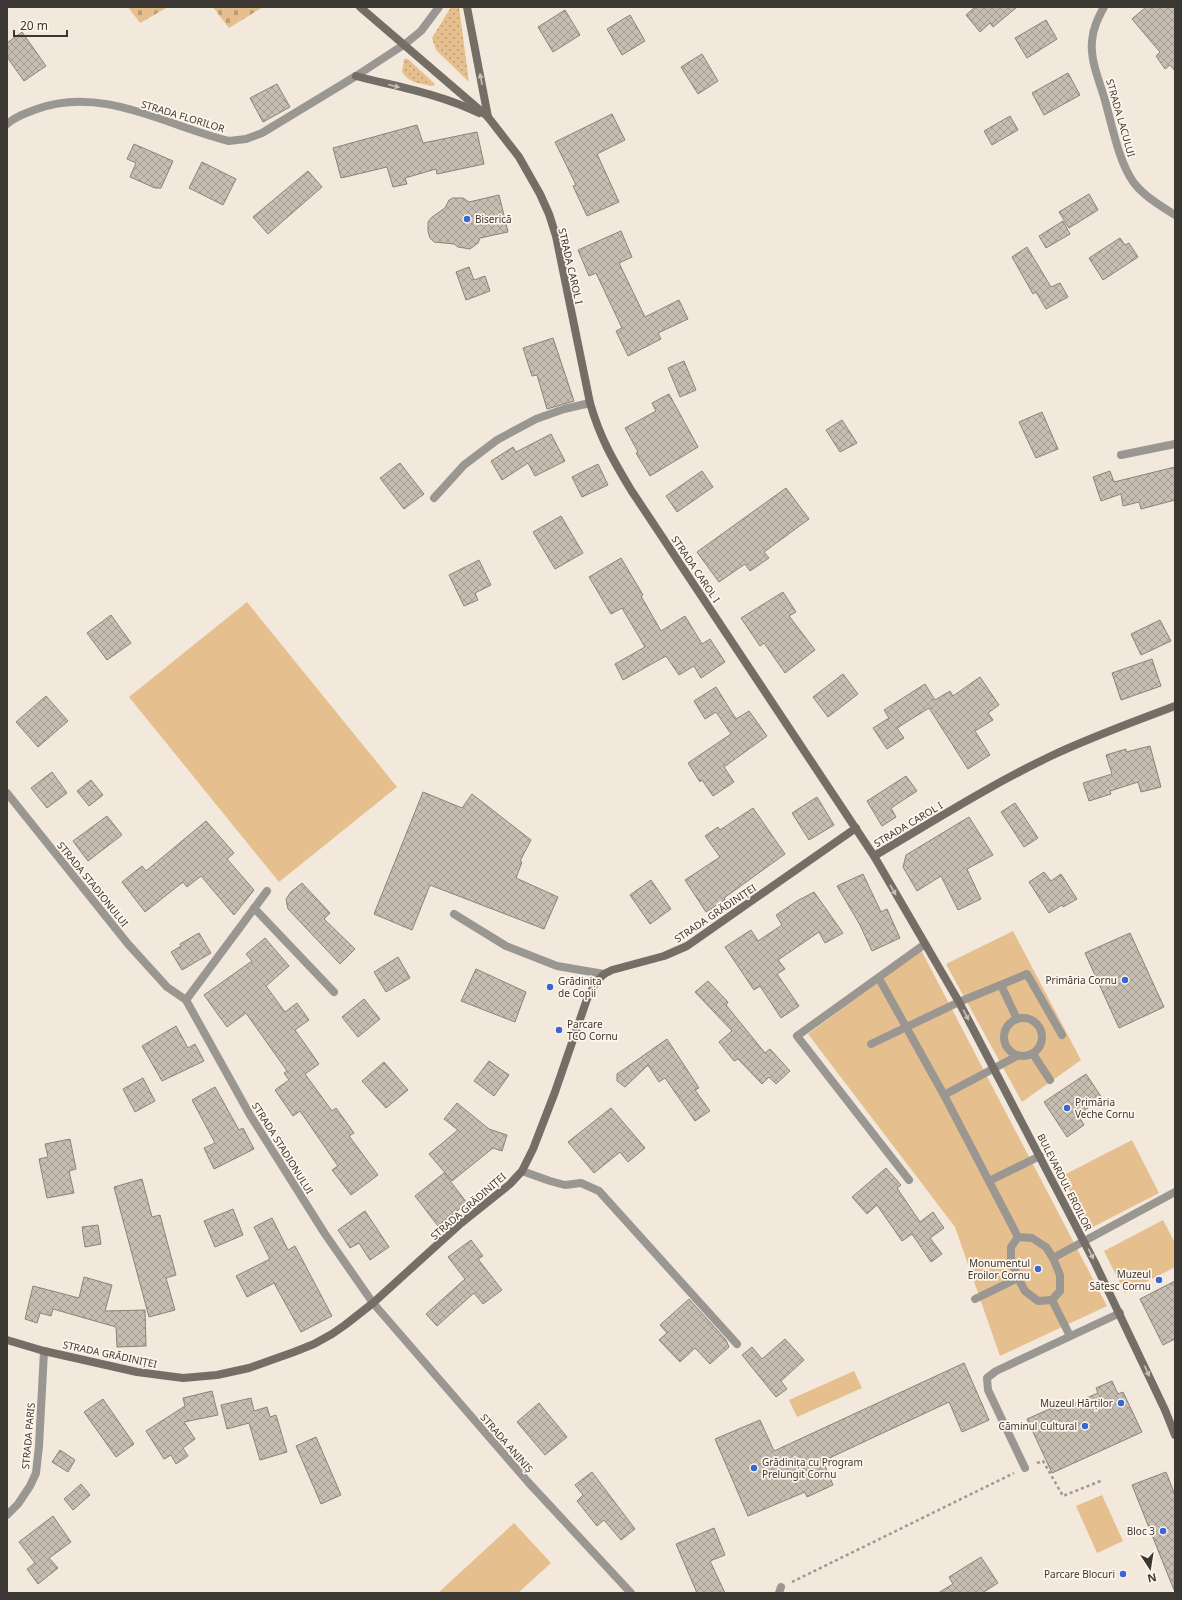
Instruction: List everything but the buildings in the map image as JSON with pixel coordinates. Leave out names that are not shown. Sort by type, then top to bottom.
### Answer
[{"type":"main road","name":"STRADA CAROL I","points":[[360,7],[405,44],[488,117],[519,157],[540,194],[556,236],[590,403],[597,428],[606,446],[631,490],[874,856],[965,802],[1052,756],[1110,730],[1175,706]]},
{"type":"main road","points":[[467,7],[488,117]]},
{"type":"main road","points":[[356,76],[460,104],[488,117]]},
{"type":"main road","name":"STRADA GRĂDINIȚEI","points":[[7,1340],[44,1351],[137,1372],[183,1378],[217,1375],[249,1368],[314,1344],[345,1326],[459,1225],[510,1184],[522,1171],[533,1150],[555,1092],[587,999],[596,982],[604,974],[612,970],[664,956],[687,946],[856,828]]},
{"type":"main road","name":"BULEVARDUL EROILOR","points":[[874,856],[959,1002],[1040,1156],[1120,1313],[1175,1435]]},
{"type":"street","name":"STRADA FLORILOR","points":[[7,124],[16,116],[50,104],[82,101],[112,104],[229,141],[246,139],[262,133],[356,76],[405,44],[421,30],[439,7]]},
{"type":"street","name":"STRADA LACULUI","points":[[1104,7],[1095,23],[1092,42],[1094,62],[1125,167],[1143,193],[1175,215]]},
{"type":"street","points":[[434,498],[464,465],[497,440],[536,419],[590,403]]},
{"type":"street","points":[[1121,455],[1175,444]]},
{"type":"street","name":"STRADA STADIONULUI","points":[[7,793],[128,944],[167,987],[186,1000],[254,1122],[325,1234],[373,1302]]},
{"type":"street","points":[[186,1000],[267,891]]},
{"type":"street","points":[[254,908],[334,992]]},
{"type":"street","points":[[454,914],[506,946],[550,964],[604,974]]},
{"type":"street","points":[[909,1180],[797,1036],[925,944]]},
{"type":"street","points":[[871,1044],[959,1002],[1027,974],[1062,1036]]},
{"type":"street","points":[[881,982],[944,1095],[1018,1237]]},
{"type":"street","points":[[1001,985],[1016,1019]]},
{"type":"street","points":[[1029,1018],[1040,1027],[1043,1033],[1042,1044],[1033,1054],[1024,1057],[1017,1056],[1006,1046],[1004,1038],[1007,1026],[1016,1019],[1029,1018]]},
{"type":"street","points":[[1033,1054],[1050,1080]]},
{"type":"street","points":[[944,1095],[1017,1056]]},
{"type":"street","points":[[989,1181],[1040,1156]]},
{"type":"street","points":[[522,1171],[565,1185],[581,1183],[599,1191],[737,1344]]},
{"type":"street","points":[[1053,1258],[1175,1192]]},
{"type":"street","points":[[1018,1237],[1032,1238],[1046,1247],[1053,1258],[1060,1275],[1060,1290],[1052,1300],[1038,1301],[1025,1291],[1018,1278],[1011,1259],[1011,1246],[1018,1237]]},
{"type":"street","points":[[975,1299],[1018,1278]]},
{"type":"street","points":[[1052,1300],[1070,1336]]},
{"type":"street","name":"STRADA ANINIȘ","points":[[373,1302],[528,1482],[630,1593]]},
{"type":"street","points":[[1025,1468],[988,1390],[987,1378],[996,1371],[1120,1313]]},
{"type":"street","name":"STRADA PARIS","points":[[7,1515],[18,1504],[30,1486],[36,1473],[39,1446],[44,1351]]},
{"type":"path","points":[[780,1590],[1025,1468],[1043,1461],[1062,1496],[1104,1480]]},
{"type":"green space","points":[[128,7],[168,7],[140,23]]},
{"type":"green space","points":[[213,7],[263,7],[229,28]]},
{"type":"green space","points":[[451,7],[459,7],[469,82],[436,50],[432,38]]},
{"type":"green space","points":[[404,59],[408,59],[435,84],[433,86],[424,85],[408,79],[402,72]]},
{"type":"green space","points":[[247,602],[397,787],[279,882],[129,697]]},
{"type":"green space","points":[[1013,931],[1081,1060],[1022,1102],[946,964]]},
{"type":"green space","points":[[921,950],[1107,1306],[1000,1356],[955,1227],[808,1034]]},
{"type":"green space","points":[[1132,1140],[1159,1193],[1089,1229],[1062,1176]]},
{"type":"green space","points":[[1163,1220],[1175,1243],[1175,1267],[1125,1293],[1104,1251]]},
{"type":"green space","points":[[854,1371],[862,1388],[797,1417],[789,1400]]},
{"type":"green space","points":[[1102,1495],[1123,1541],[1097,1553],[1076,1506]]},
{"type":"green space","points":[[514,1523],[551,1563],[518,1593],[438,1593]]},
{"type":"place","name":"Biserică","points":[[467,219]]},
{"type":"place","name":"Primăria Cornu","points":[[1125,980]]},
{"type":"place","name":"Grădinița de Copii","points":[[550,987]]},
{"type":"place","name":"Parcare TCO Cornu","points":[[559,1030]]},
{"type":"place","name":"Primăria Veche Cornu","points":[[1067,1108]]},
{"type":"place","name":"Monumentul Eroilor Cornu","points":[[1038,1269]]},
{"type":"place","name":"Muzeul Sătesc Cornu","points":[[1159,1280]]},
{"type":"place","name":"Muzeul Hărților","points":[[1121,1403]]},
{"type":"place","name":"Căminul Cultural","points":[[1085,1426]]},
{"type":"place","name":"Grădinița cu Program Prelungit Cornu","points":[[754,1468]]},
{"type":"place","name":"Bloc 3","points":[[1163,1531]]},
{"type":"place","name":"Parcare Blocuri","points":[[1123,1574]]}]
